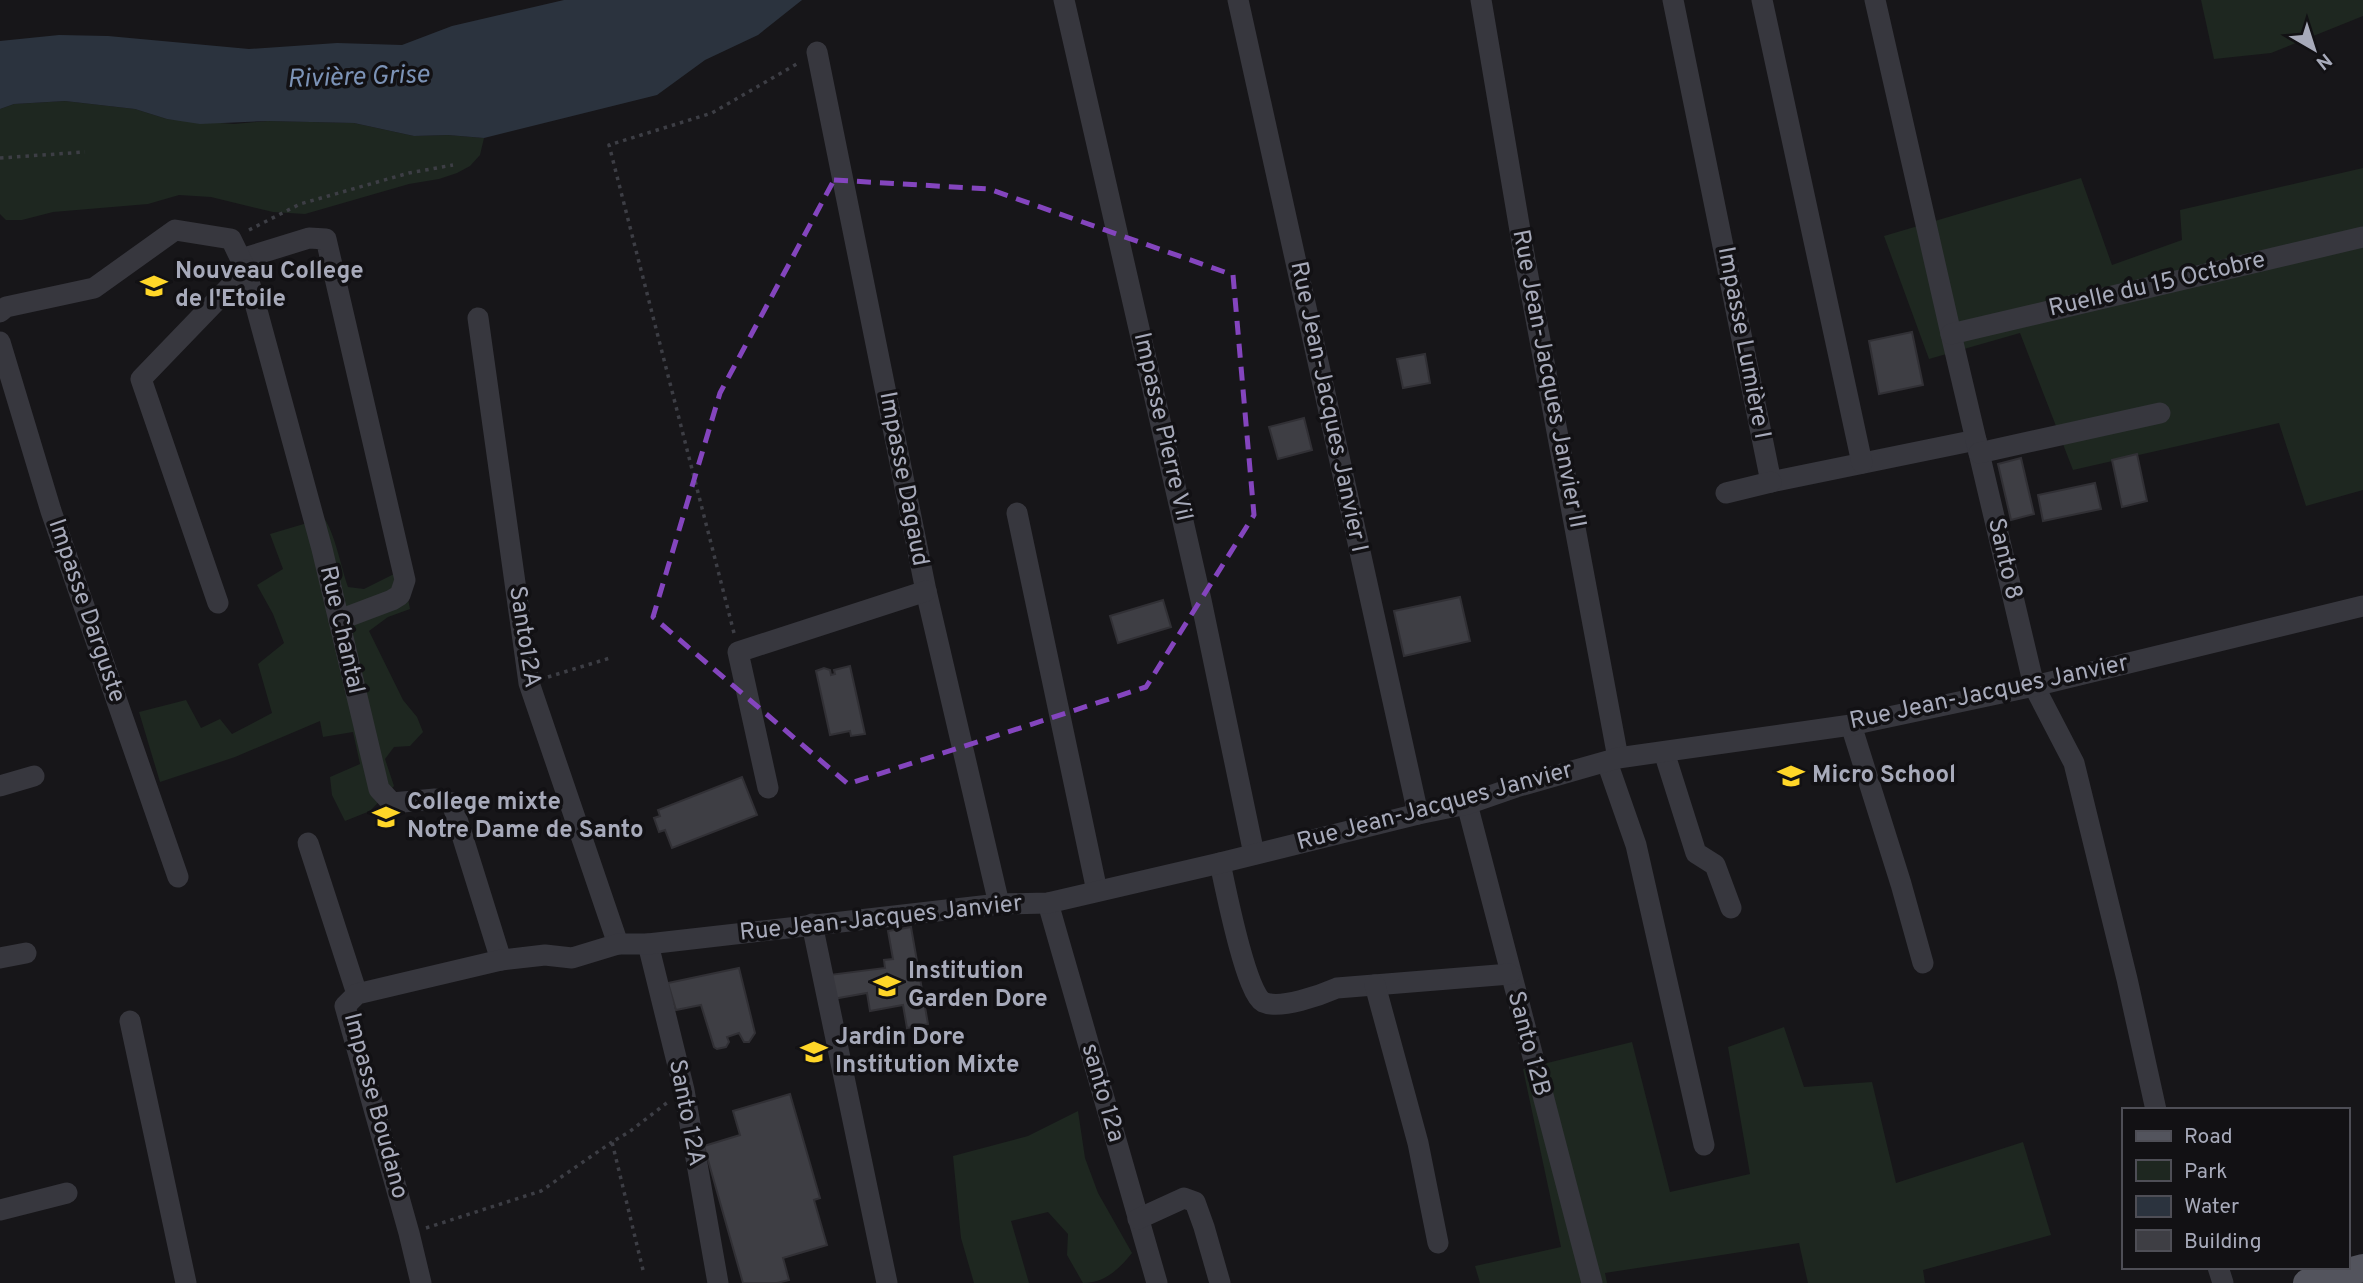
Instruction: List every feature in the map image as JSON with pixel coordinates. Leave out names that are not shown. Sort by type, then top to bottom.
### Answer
[{"type":"main road","points":[[2307,1283],[2336,1279],[2363,1268]]},
{"type":"street","name":"Impasse Pierre Vil","points":[[1064,0],[1201,600],[1254,855]]},
{"type":"street","name":"Rue Jean-Jacques Janvier I","points":[[1238,0],[1418,814]]},
{"type":"street","name":"Rue Jean-Jacques Janvier II","points":[[1481,0],[1613,760],[1636,845],[1704,1146]]},
{"type":"street","name":"Impasse Lumière I","points":[[1673,0],[1771,482]]},
{"type":"street","points":[[1762,0],[1861,463]]},
{"type":"street","name":"Santo 8","points":[[1875,0],[2034,686],[2074,763],[2156,1108]]},
{"type":"street","name":"Impasse Dagaud","points":[[817,52],[926,591],[999,904]]},
{"type":"street","points":[[0,312],[6,307],[94,288],[175,230],[232,239]]},
{"type":"street","name":"Ruelle du 15 Octobre","points":[[1951,334],[2363,237]]},
{"type":"street","name":"Rue Chantal","points":[[232,239],[244,264],[339,620],[379,789],[392,803],[435,799],[452,803],[501,960]]},
{"type":"street","points":[[218,603],[141,379],[244,264],[309,239],[326,239],[405,580],[400,595],[339,620]]},
{"type":"street","name":"Santo12A","points":[[478,318],[529,683],[618,944]]},
{"type":"street","name":"Impasse Darguste","points":[[0,342],[51,511],[178,877]]},
{"type":"street","points":[[1726,494],[1861,463],[1977,447],[2160,412]]},
{"type":"street","points":[[1017,513],[1097,891]]},
{"type":"street","points":[[768,788],[738,652],[926,591]]},
{"type":"street","name":"Rue Jean-Jacques Janvier","points":[[501,960],[545,955],[572,958],[618,944],[648,944],[999,904],[1048,903],[1467,804],[1516,787],[1613,760],[1851,725],[2034,686],[2363,606]]},
{"type":"street","points":[[1851,725],[1923,963]]},
{"type":"street","points":[[1664,752],[1696,853],[1715,865],[1731,908]]},
{"type":"street","points":[[0,786],[34,776]]},
{"type":"street","name":"Santo 12B","points":[[1467,804],[1592,1283]]},
{"type":"street","points":[[308,843],[357,994]]},
{"type":"street","points":[[1220,863],[1245,966],[1254,991],[1263,1002],[1276,1004],[1314,998],[1337,988],[1510,974]]},
{"type":"street","name":"santo 12a","points":[[1048,903],[1157,1283]]},
{"type":"street","points":[[812,924],[887,1283]]},
{"type":"street","name":"Santo 12A","points":[[648,944],[684,1090],[718,1283]]},
{"type":"street","points":[[0,958],[26,953]]},
{"type":"street","name":"Impasse Boudano","points":[[421,1283],[410,1233],[345,1006],[357,994],[501,960]]},
{"type":"street","points":[[1376,985],[1418,1143],[1438,1244]]},
{"type":"street","points":[[130,1021],[186,1283]]},
{"type":"street","points":[[0,1210],[67,1193]]},
{"type":"street","points":[[1138,1219],[1184,1198],[1195,1202],[1220,1283]]},
{"type":"path","points":[[738,652],[609,145],[712,113],[817,52]]},
{"type":"path","points":[[0,158],[85,152]]},
{"type":"path","points":[[232,239],[300,204],[409,173],[453,165]]},
{"type":"path","points":[[529,683],[610,658]]},
{"type":"path","points":[[410,1233],[498,1207],[541,1191],[629,1132],[684,1090]]},
{"type":"path","points":[[612,1142],[643,1270]]},
{"type":"highlighted area","points":[[834,180],[989,189],[1233,275],[1254,515],[1146,687],[848,784],[653,617],[720,393]]},
{"type":"green space","points":[[2201,0],[2363,0],[2363,16],[2271,53],[2214,59]]},
{"type":"green space","points":[[65,101],[135,109],[167,119],[234,124],[268,121],[354,123],[414,136],[484,138],[480,155],[470,166],[457,173],[305,214],[273,212],[211,197],[179,195],[148,204],[53,212],[22,220],[6,220],[0,214],[0,109],[14,104]]},
{"type":"green space","points":[[2363,168],[2363,490],[2306,506],[2279,423],[2073,470],[2020,333],[1929,359],[1884,236],[2081,178],[2112,265],[2182,240],[2180,210]]},
{"type":"green space","points":[[324,518],[335,542],[348,587],[364,589],[394,574],[408,599],[410,609],[388,617],[369,631],[403,700],[417,717],[423,732],[410,746],[394,747],[385,759],[394,786],[370,811],[345,821],[332,795],[330,777],[360,764],[353,732],[323,737],[320,721],[235,757],[160,782],[139,712],[186,700],[201,728],[220,719],[232,734],[272,713],[258,664],[284,643],[273,614],[257,585],[283,569],[270,534]]},
{"type":"green space","points":[[1784,1027],[1804,1087],[1872,1082],[1896,1183],[2023,1142],[2051,1235],[1923,1270],[1925,1283],[1808,1283],[1799,1243],[1605,1273],[1607,1283],[1480,1283],[1475,1266],[1561,1247],[1523,1069],[1632,1042],[1670,1192],[1750,1174],[1728,1047]]},
{"type":"green space","points":[[1078,1111],[1085,1158],[1098,1193],[1132,1253],[1111,1274],[1098,1281],[1083,1283],[1067,1255],[1068,1234],[1048,1212],[1011,1221],[1029,1283],[974,1283],[961,1238],[953,1156],[1028,1136]]},
{"type":"water","name":"Rivière Grise","points":[[564,0],[802,0],[758,35],[705,60],[657,95],[484,138],[414,136],[354,123],[268,121],[200,124],[167,119],[135,109],[65,101],[14,104],[0,109],[0,41],[59,35],[108,36],[249,49],[337,43],[402,45],[452,26]]},
{"type":"building","points":[[1912,332],[1923,385],[1879,394],[1869,341]]},
{"type":"building","points":[[1425,354],[1430,383],[1403,388],[1397,359]]},
{"type":"building","points":[[1304,418],[1312,450],[1278,459],[1269,427]]},
{"type":"building","points":[[2137,454],[2147,501],[2122,507],[2112,460]]},
{"type":"building","points":[[2021,458],[2034,514],[2011,520],[1998,464]]},
{"type":"building","points":[[2095,483],[2101,509],[2043,521],[2038,495]]},
{"type":"building","points":[[1460,597],[1470,641],[1404,656],[1394,611]]},
{"type":"building","points":[[1163,600],[1171,627],[1118,643],[1110,616]]},
{"type":"building","points":[[850,666],[865,734],[851,736],[850,731],[830,735],[816,671],[824,668],[830,670],[831,675],[835,674],[834,670]]},
{"type":"building","points":[[742,777],[757,815],[672,848],[665,830],[659,832],[654,818],[660,816],[658,810]]},
{"type":"building","points":[[911,927],[928,1024],[907,1028],[903,1005],[870,1011],[867,993],[833,999],[829,975],[885,968],[884,960],[893,959],[888,931]]},
{"type":"building","points":[[739,968],[755,1033],[749,1042],[744,1042],[739,1033],[727,1037],[729,1042],[726,1047],[717,1049],[714,1047],[701,1005],[676,1010],[668,983]]},
{"type":"building","points":[[790,1094],[820,1198],[814,1200],[827,1245],[783,1258],[789,1280],[777,1283],[743,1283],[704,1146],[740,1135],[733,1111]]},
{"type":"place","name":"Nouveau College de l'Etoile","points":[[154,286]]},
{"type":"place","name":"Micro School","points":[[1791,776]]},
{"type":"place","name":"College mixte Notre Dame de Santo","points":[[386,817]]},
{"type":"place","name":"Institution Garden Dore","points":[[887,986]]},
{"type":"place","name":"Jardin Dore Institution Mixte","points":[[814,1052]]}]
